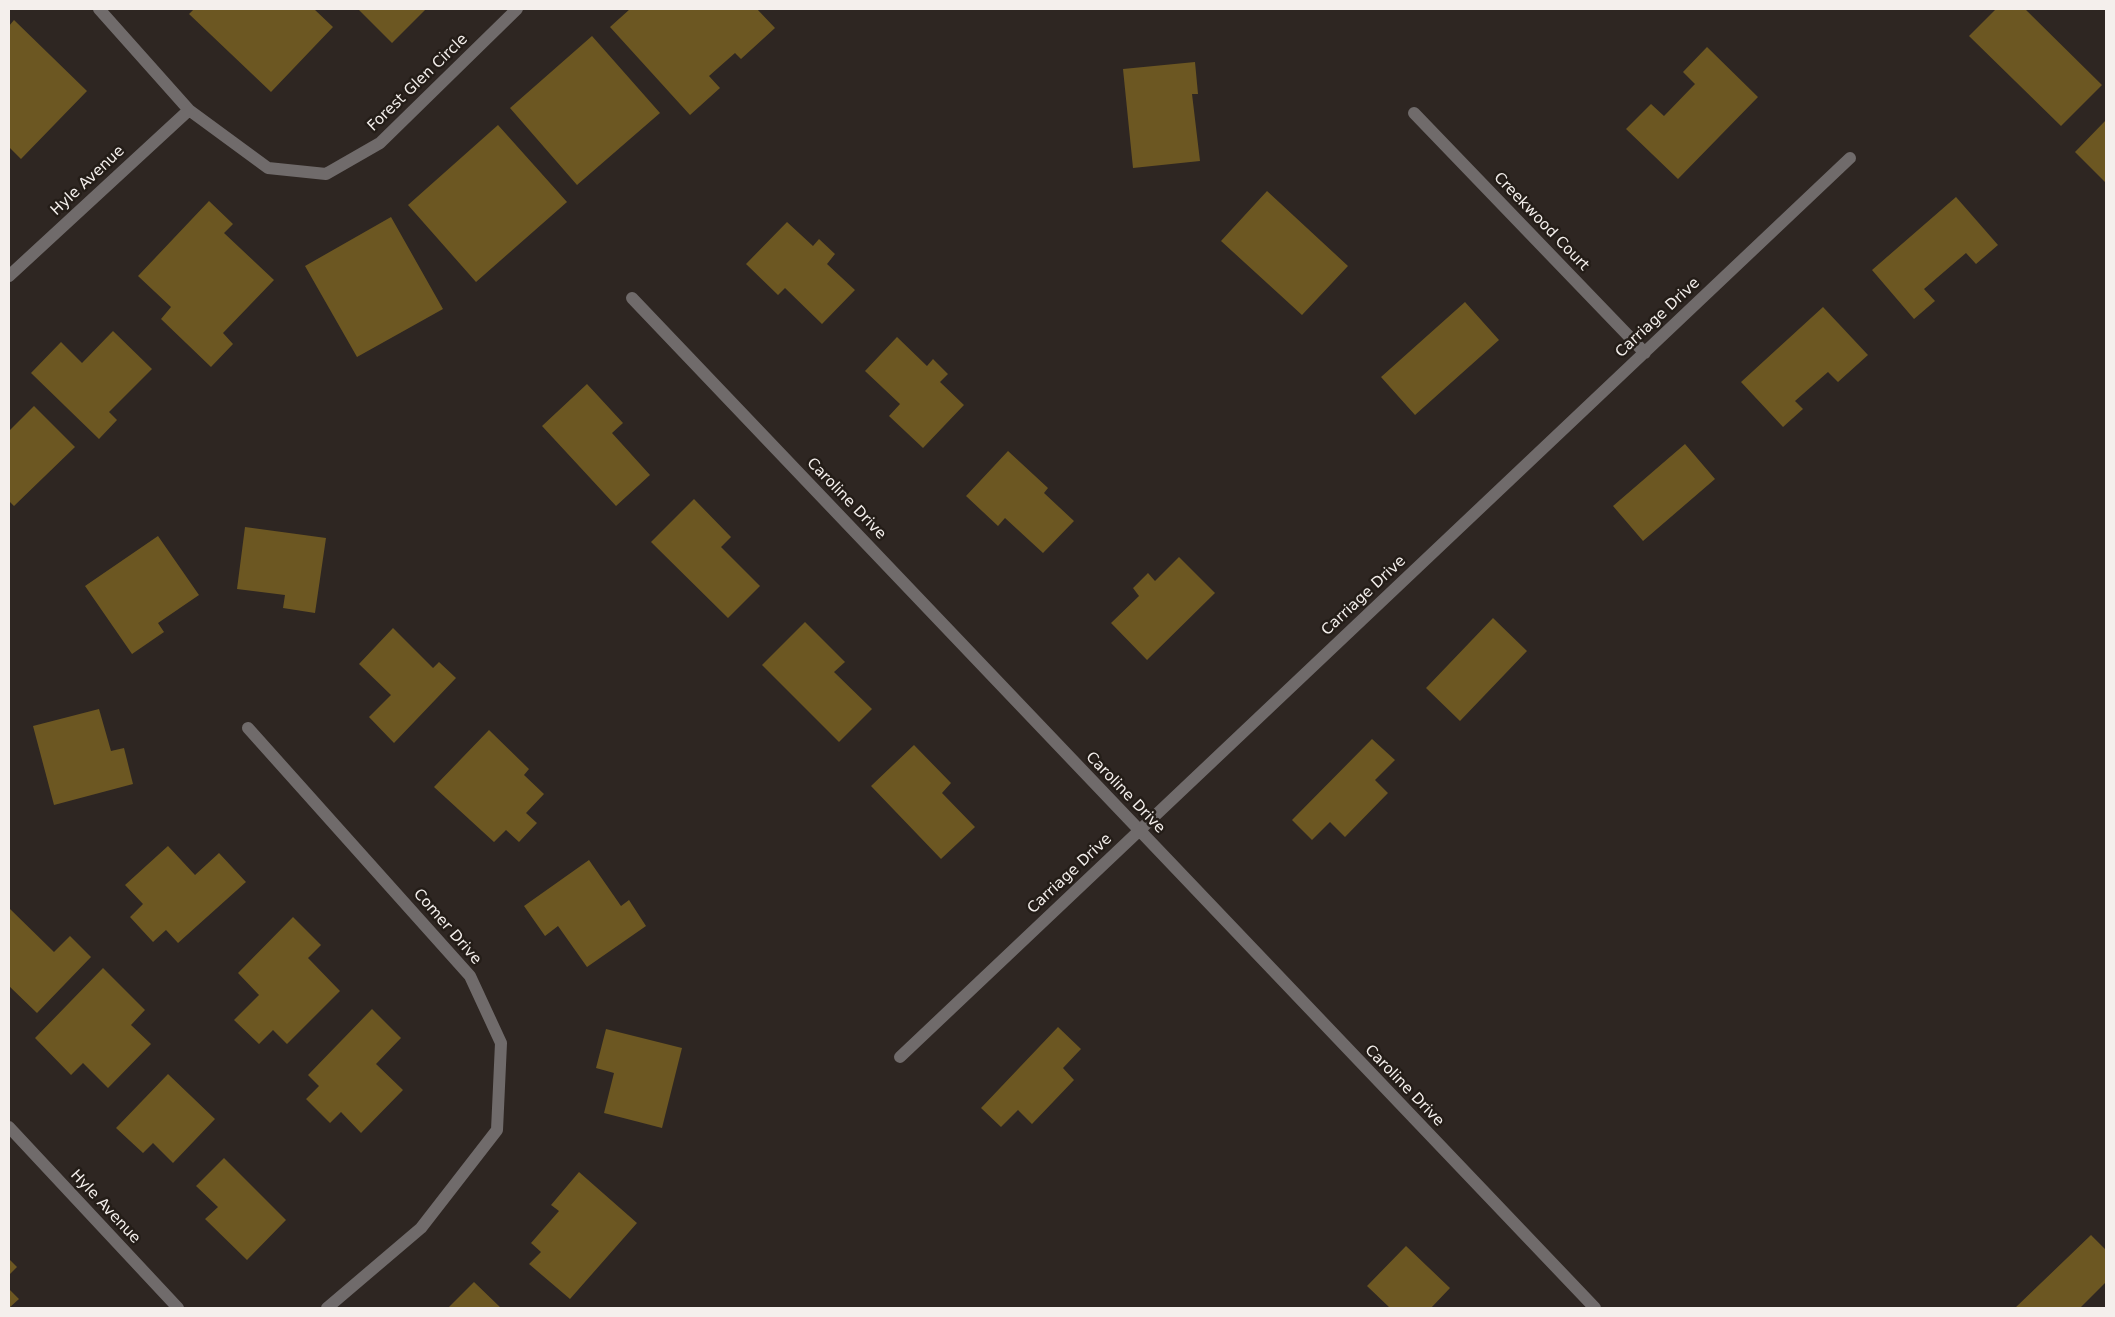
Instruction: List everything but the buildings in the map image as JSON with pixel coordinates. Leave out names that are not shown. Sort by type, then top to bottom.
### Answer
[{"type":"street","name":"Forest Glen Circle","points":[[99,9],[189,110],[268,168],[326,174],[380,143],[517,9]]},
{"type":"street","name":"Hyle Avenue","points":[[9,276],[189,110]]},
{"type":"street","name":"Creekwood Court","points":[[1414,113],[1645,353]]},
{"type":"street","name":"Carriage Drive","points":[[900,1057],[1850,158]]},
{"type":"street","name":"Caroline Drive","points":[[632,298],[1595,1308]]},
{"type":"street","name":"Comer Drive","points":[[248,728],[470,976],[501,1043],[498,1130],[421,1228],[327,1308]]},
{"type":"street","name":"Hyle Avenue","points":[[9,1127],[178,1308]]}]
